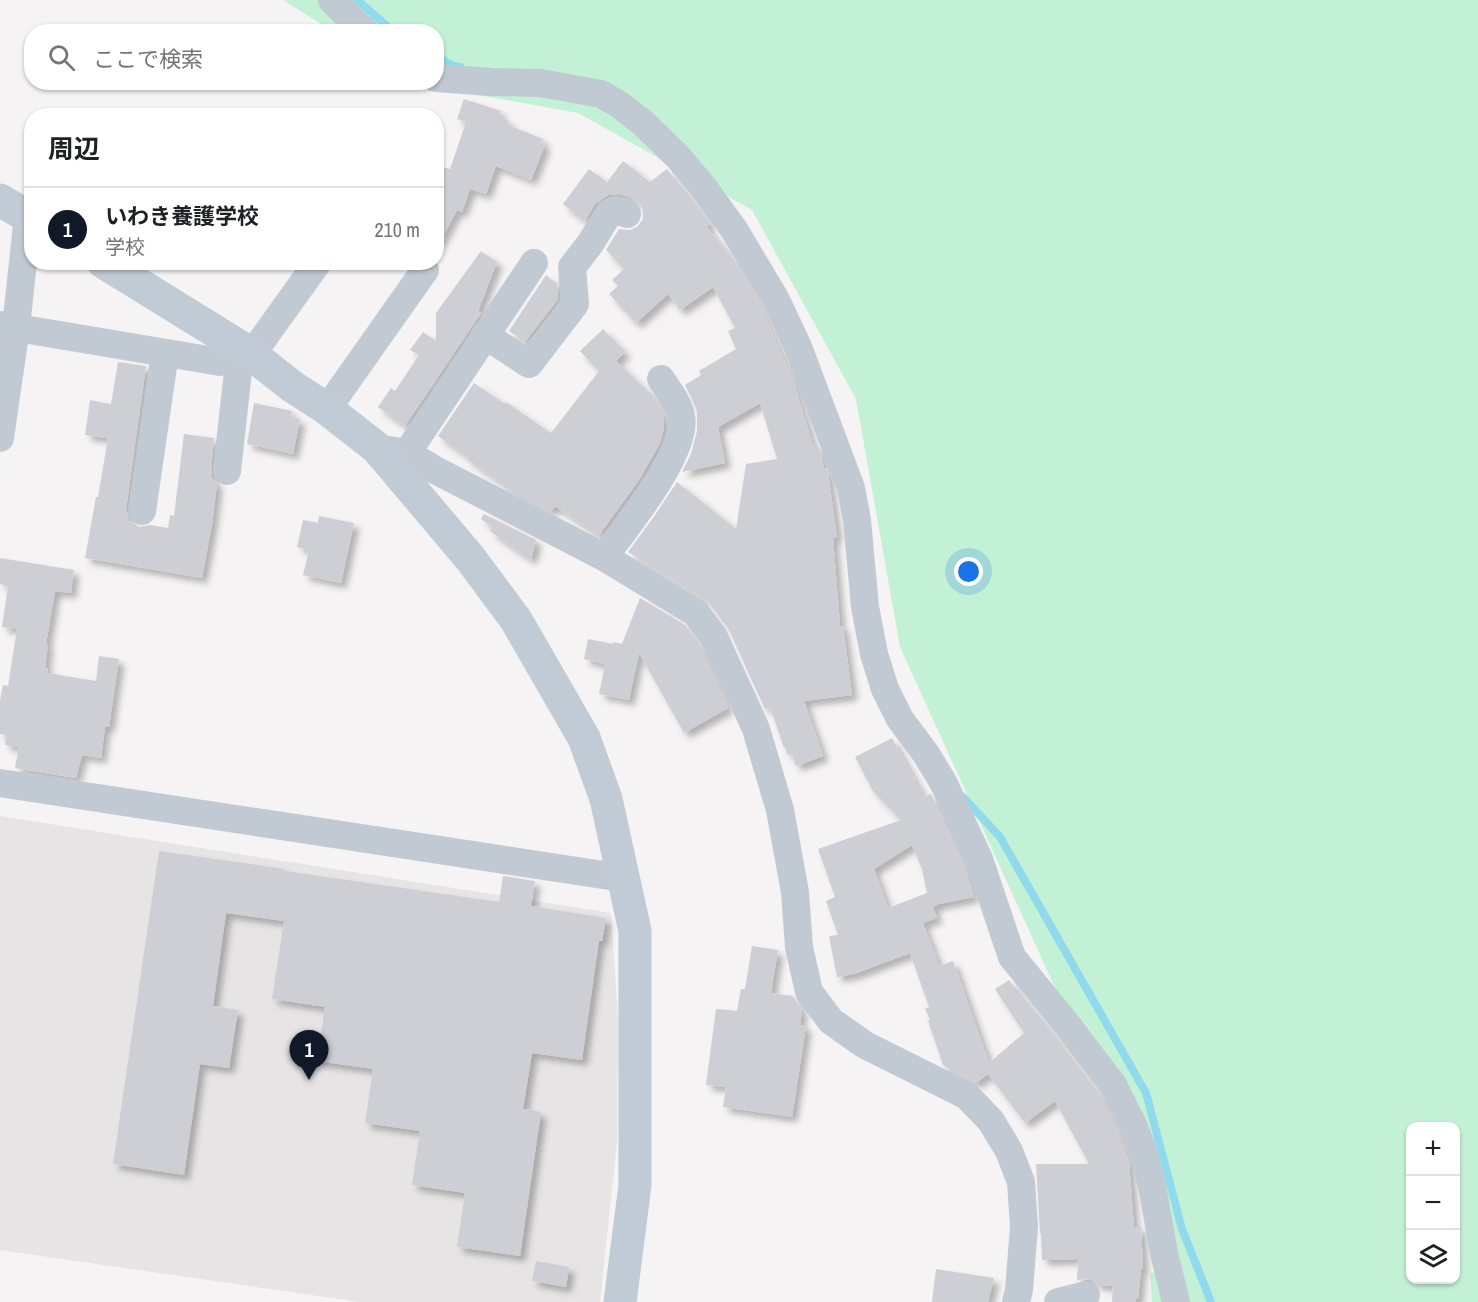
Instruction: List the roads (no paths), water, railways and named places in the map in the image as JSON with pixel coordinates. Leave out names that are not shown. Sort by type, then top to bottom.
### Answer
[{"type":"street","points":[[332,0],[356,24]]},
{"type":"street","points":[[444,79],[541,82],[601,94],[643,123],[678,157],[735,231],[776,300],[798,347],[851,488],[857,520],[865,607],[874,654],[885,689],[900,718],[944,782],[979,859],[1012,957],[1113,1085],[1133,1125],[1152,1186],[1164,1254],[1176,1302]]},
{"type":"street","points":[[0,200],[24,214]]},
{"type":"street","points":[[485,335],[529,364],[575,303],[572,267],[590,244],[609,213],[615,210],[627,214]]},
{"type":"street","points":[[0,438],[8,326],[24,247]]},
{"type":"street","points":[[392,451],[485,335],[534,263]]},
{"type":"street","points":[[116,270],[246,353],[293,387],[392,451],[435,470],[604,557],[696,613],[714,637],[756,729],[780,810],[795,892],[799,947],[809,992],[831,1021],[865,1045],[967,1096],[990,1121],[1009,1151],[1021,1182],[1024,1227],[1016,1302]]},
{"type":"street","points":[[227,471],[246,353],[312,270]]},
{"type":"street","points":[[327,409],[425,270]]},
{"type":"street","points":[[8,326],[220,362],[246,353]]},
{"type":"street","points":[[142,511],[165,352]]},
{"type":"street","points":[[604,557],[658,482],[679,441],[682,428],[681,416],[672,395],[661,379]]},
{"type":"street","points":[[392,451],[516,620],[584,738],[606,800],[635,931],[636,1185],[620,1302]]},
{"type":"street","points":[[0,783],[623,878]]},
{"type":"street","points":[[1059,1302],[1086,1294]]},
{"type":"waterway","points":[[357,0],[385,24]]},
{"type":"waterway","points":[[444,61],[460,67]]},
{"type":"waterway","points":[[963,797],[1000,837],[1146,1093],[1182,1229],[1211,1302]]},
{"type":"place","name":"いわき養護学校","points":[[309,1080]]}]
